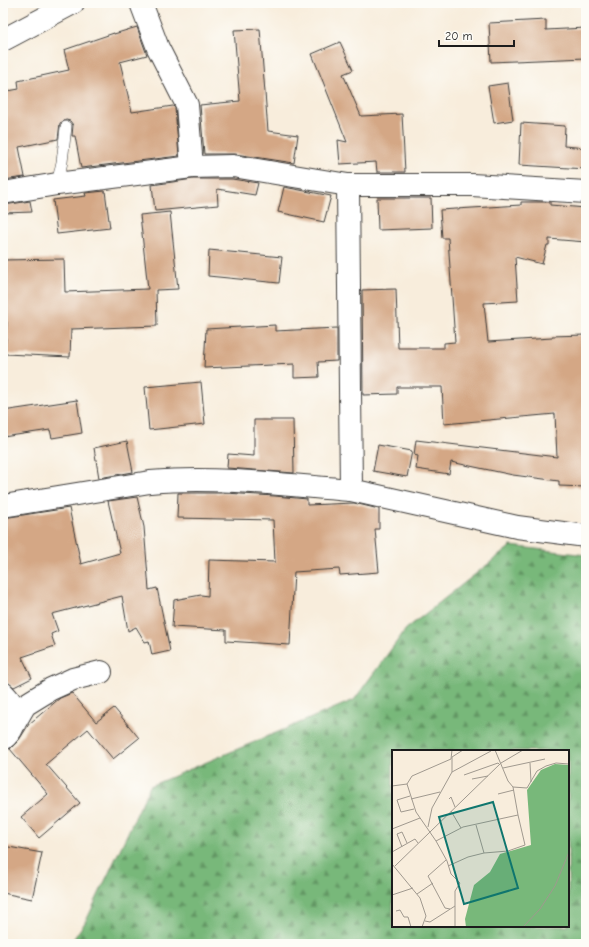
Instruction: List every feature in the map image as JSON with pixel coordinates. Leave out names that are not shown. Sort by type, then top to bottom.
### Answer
[{"type":"street","points":[[3,40],[74,3]]},
{"type":"street","points":[[141,3],[158,48],[187,105],[192,167]]},
{"type":"street","points":[[3,193],[57,184],[192,167],[233,166],[348,184],[472,185],[586,192]]},
{"type":"street","points":[[348,184],[351,490]]},
{"type":"street","points":[[3,506],[150,482],[194,479],[351,490],[517,527],[586,536]]},
{"type":"street","points":[[8,732],[25,705],[51,688],[73,679],[101,672]]},
{"type":"street","points":[[3,693],[14,707],[15,714],[8,732]]},
{"type":"lane","points":[[57,184],[62,162],[66,127]]},
{"type":"green space","points":[[511,546],[586,555],[586,944],[70,944],[86,921],[150,786],[354,700],[406,629]]},
{"type":"building","points":[[546,20],[546,30],[586,28],[586,58],[491,62],[489,23]]},
{"type":"building","points":[[137,27],[147,55],[120,62],[132,112],[173,106],[175,108],[179,156],[81,168],[75,136],[72,136],[73,125],[70,121],[66,120],[60,123],[58,139],[19,147],[25,177],[3,180],[3,92],[19,89],[18,81],[69,70],[64,50]]},
{"type":"building","points":[[260,29],[268,131],[298,135],[294,163],[235,154],[204,154],[200,105],[240,101],[234,30]]},
{"type":"building","points":[[340,42],[353,70],[343,74],[361,116],[402,114],[405,172],[377,172],[376,162],[340,164],[338,140],[347,142],[312,54]]},
{"type":"building","points":[[508,83],[513,120],[494,123],[488,86]]},
{"type":"building","points":[[521,123],[565,126],[564,146],[586,148],[586,169],[519,165]]},
{"type":"building","points":[[193,179],[232,179],[258,183],[255,195],[217,189],[218,205],[155,211],[152,185]]},
{"type":"building","points":[[284,187],[331,196],[324,222],[278,212]]},
{"type":"building","points":[[105,191],[110,228],[57,234],[53,200],[86,196],[85,193]]},
{"type":"building","points":[[377,198],[431,198],[432,228],[378,230]]},
{"type":"building","points":[[30,201],[32,212],[4,213],[4,205]]},
{"type":"building","points":[[521,202],[550,202],[550,205],[586,208],[586,242],[549,239],[549,245],[547,245],[542,264],[515,257],[518,301],[484,303],[488,342],[552,338],[552,336],[585,335],[586,487],[559,486],[559,481],[513,475],[451,462],[449,474],[416,469],[418,456],[414,455],[416,440],[557,457],[555,414],[444,424],[442,387],[397,387],[397,394],[363,395],[362,290],[396,289],[398,348],[444,348],[444,343],[455,342],[448,238],[442,238],[440,210],[521,205]]},
{"type":"building","points":[[170,212],[178,289],[156,290],[157,326],[71,329],[70,357],[5,354],[7,322],[3,322],[3,260],[64,259],[65,292],[148,289],[140,215]]},
{"type":"building","points":[[209,250],[282,257],[279,283],[208,276]]},
{"type":"building","points":[[275,325],[275,331],[337,328],[337,361],[318,362],[319,377],[294,378],[294,364],[204,368],[206,329]]},
{"type":"building","points":[[201,382],[205,424],[149,430],[145,387]]},
{"type":"building","points":[[77,400],[82,433],[52,438],[50,430],[3,437],[3,411]]},
{"type":"building","points":[[254,420],[293,420],[294,473],[227,468],[228,454],[254,456]]},
{"type":"building","points":[[127,441],[133,472],[99,478],[94,448]]},
{"type":"building","points":[[378,445],[412,451],[407,477],[373,471]]},
{"type":"building","points":[[178,493],[225,493],[275,496],[307,499],[307,505],[354,503],[379,509],[379,529],[375,529],[379,572],[340,575],[339,569],[294,572],[290,645],[226,641],[226,630],[172,627],[174,600],[201,595],[208,596],[209,560],[275,562],[273,520],[177,518]]},
{"type":"building","points":[[137,497],[144,527],[149,590],[157,588],[170,651],[152,655],[149,641],[145,642],[136,627],[128,631],[122,596],[52,614],[58,631],[51,634],[55,646],[22,657],[32,678],[14,687],[5,681],[3,676],[3,518],[69,508],[81,564],[120,553],[108,501]]},
{"type":"building","points":[[72,693],[96,722],[114,708],[139,738],[113,759],[88,729],[46,764],[80,803],[39,838],[21,817],[48,794],[10,749],[19,740],[29,724],[60,698]]},
{"type":"building","points":[[3,846],[42,853],[32,899],[3,893]]}]
